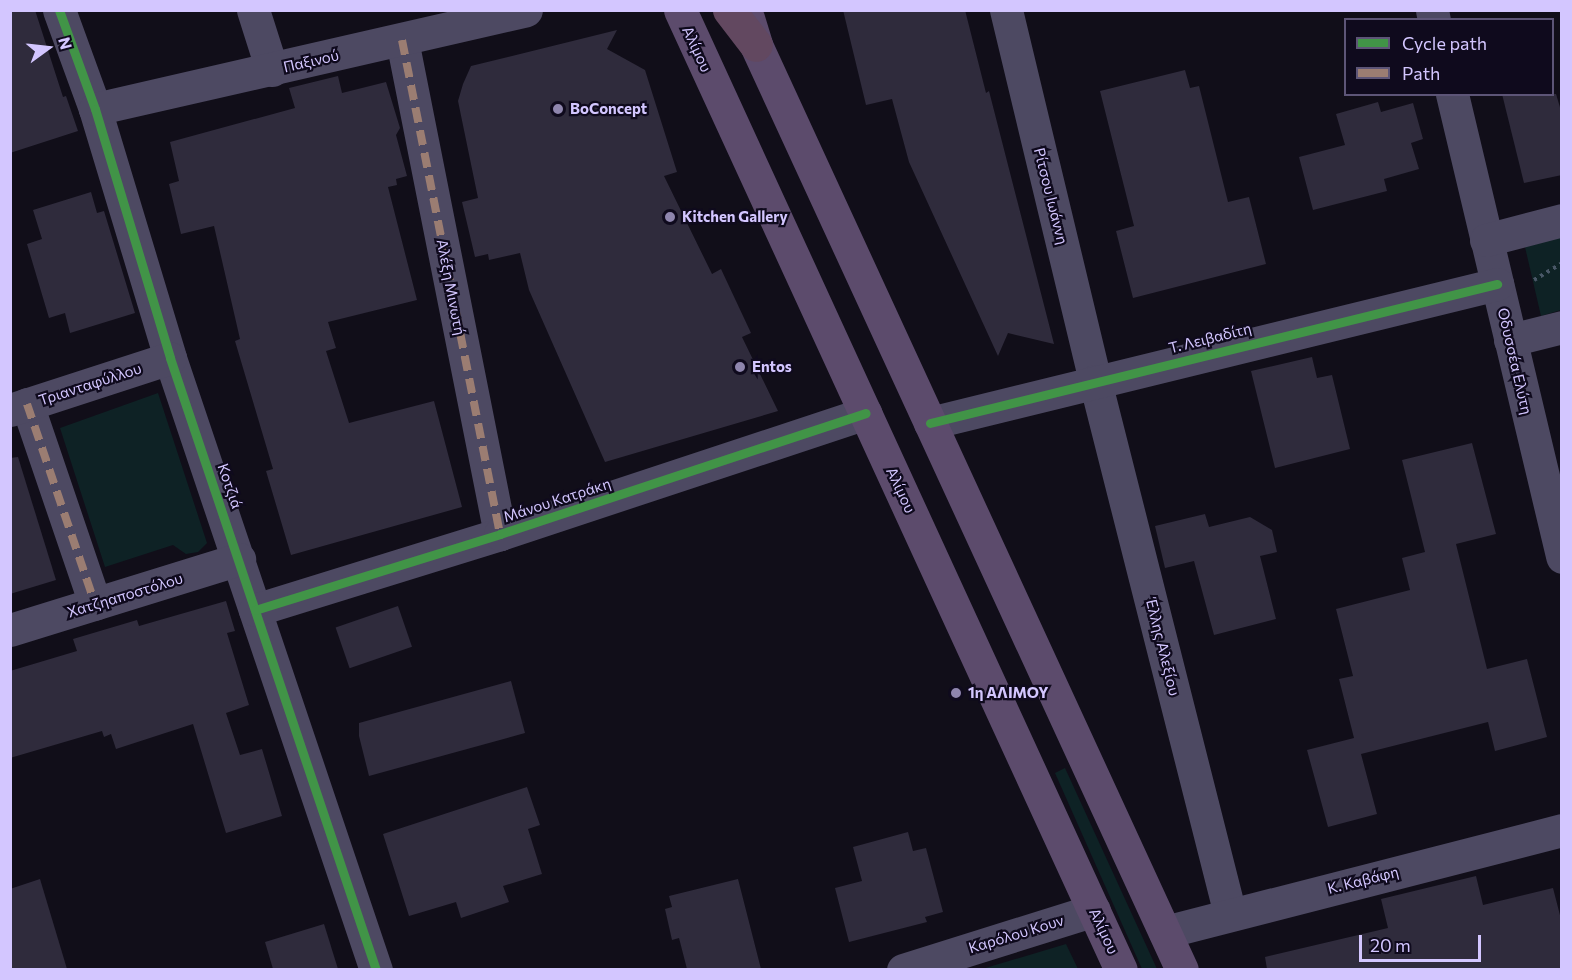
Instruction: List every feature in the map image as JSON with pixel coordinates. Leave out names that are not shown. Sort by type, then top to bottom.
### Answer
[{"type":"highway","points":[[729,10],[756,45]]},
{"type":"main road","name":"Αλίμου","points":[[680,10],[1121,969]]},
{"type":"main road","points":[[746,10],[756,45],[1182,969]]},
{"type":"street","name":"Κοτζιά","points":[[59,10],[95,109],[170,358],[376,969]]},
{"type":"street","points":[[253,10],[272,70]]},
{"type":"street","name":"Παξινού","points":[[95,109],[526,10]]},
{"type":"street","name":"Ρίτσου Ιωάννη","points":[[1006,10],[1095,381]]},
{"type":"street","name":"Αλέξη Μινωτή","points":[[402,40],[500,534]]},
{"type":"street","name":"Οδυσσέα Ελύτη","points":[[1452,96],[1562,557]]},
{"type":"street","points":[[1486,240],[1562,220]]},
{"type":"street","name":"Τ. Λειβαδίτη","points":[[930,423],[1497,284]]},
{"type":"street","points":[[1510,340],[1562,327]]},
{"type":"street","name":"Τριανταφύλλου","points":[[19,407],[170,358]]},
{"type":"street","name":"Έλλης Αλεξίου","points":[[1095,381],[1230,914]]},
{"type":"street","points":[[19,407],[95,604]]},
{"type":"street","name":"Μάνου Κατράκη","points":[[255,610],[500,534],[866,413]]},
{"type":"street","name":"Χατζηαποστόλου","points":[[10,630],[239,558]]},
{"type":"street","name":"Κ. Καβάφη","points":[[1165,932],[1562,830]]},
{"type":"street","name":"Καρόλου Κουν","points":[[903,969],[1094,910]]},
{"type":"green space","points":[[1561,237],[1561,310],[1541,316],[1525,247]]},
{"type":"green space","points":[[158,393],[207,543],[198,552],[186,554],[173,545],[105,567],[60,428]]},
{"type":"green space","points":[[1065,768],[1157,969],[1142,969],[1055,773]]},
{"type":"green space","points":[[1066,944],[1078,969],[982,969]]},
{"type":"building","points":[[10,10],[35,10],[63,97],[66,96],[78,131],[10,153]]},
{"type":"building","points":[[843,10],[965,10],[986,93],[989,91],[1054,344],[1008,333],[998,356],[909,162],[892,99],[866,105]]},
{"type":"building","points":[[617,30],[607,49],[645,70],[677,172],[664,176],[712,274],[721,269],[751,333],[742,337],[778,411],[605,462],[529,290],[520,253],[489,260],[488,254],[475,257],[462,202],[478,198],[458,101],[471,66]]},
{"type":"building","points":[[1185,70],[1190,88],[1199,86],[1228,202],[1249,197],[1266,264],[1133,298],[1116,231],[1134,226],[1100,91]]},
{"type":"building","points":[[338,76],[342,93],[386,82],[400,128],[396,135],[407,176],[396,179],[397,185],[388,187],[417,300],[328,322],[336,348],[326,351],[349,423],[434,401],[462,507],[291,555],[266,471],[273,469],[235,341],[240,339],[214,226],[181,234],[169,184],[179,181],[170,142],[295,108],[289,88]]},
{"type":"building","points":[[1556,94],[1562,114],[1562,175],[1524,183],[1502,96],[1554,96]]},
{"type":"building","points":[[1378,102],[1381,112],[1413,103],[1423,139],[1411,143],[1419,169],[1384,179],[1387,191],[1313,210],[1299,157],[1345,145],[1336,114]]},
{"type":"building","points":[[91,192],[97,213],[104,211],[135,313],[70,333],[65,313],[49,318],[27,244],[42,239],[33,210]]},
{"type":"building","points":[[1312,357],[1317,378],[1332,375],[1350,449],[1275,468],[1251,371]]},
{"type":"building","points":[[1472,443],[1496,534],[1456,544],[1487,669],[1527,659],[1547,737],[1495,751],[1488,722],[1361,754],[1377,814],[1328,827],[1307,750],[1354,738],[1339,679],[1353,676],[1336,609],[1410,590],[1402,558],[1425,552],[1402,460]]},
{"type":"building","points":[[18,457],[56,580],[10,594],[10,458]]},
{"type":"building","points":[[1205,514],[1209,527],[1250,517],[1272,530],[1277,552],[1260,556],[1276,619],[1214,635],[1194,561],[1165,568],[1155,526]]},
{"type":"building","points":[[226,601],[235,631],[227,633],[249,705],[226,713],[240,755],[262,749],[282,816],[226,833],[193,724],[116,749],[111,734],[104,737],[102,731],[10,758],[10,671],[77,651],[73,639],[137,620],[139,626]]},
{"type":"building","points":[[398,606],[412,647],[350,668],[336,627]]},
{"type":"building","points":[[511,681],[525,733],[369,776],[359,736],[359,723]]},
{"type":"building","points":[[527,787],[540,825],[528,829],[542,874],[503,886],[509,902],[461,918],[456,902],[409,916],[383,834]]},
{"type":"building","points":[[908,832],[913,851],[926,848],[943,912],[925,917],[927,922],[849,942],[835,888],[862,881],[853,847]]},
{"type":"building","points":[[1476,876],[1483,905],[1553,888],[1562,923],[1562,969],[1267,969],[1265,957],[1388,928],[1381,899]]},
{"type":"building","points":[[40,879],[67,969],[10,969],[10,889]]},
{"type":"building","points":[[738,879],[761,969],[687,969],[679,938],[672,940],[665,909],[672,907],[669,896]]},
{"type":"building","points":[[324,924],[338,969],[273,969],[265,942]]},
{"type":"marked path","points":[[402,40],[500,534]]},
{"type":"marked path","points":[[27,404],[95,604]]},
{"type":"cycle path","points":[[59,10],[95,109],[170,358],[376,970]]},
{"type":"cycle path","points":[[930,423],[1497,284]]},
{"type":"cycle path","points":[[255,610],[500,534],[866,413]]},
{"type":"place","name":"BoConcept","points":[[558,109]]},
{"type":"place","name":"Kitchen Gallery","points":[[670,217]]},
{"type":"place","name":"Entos","points":[[740,367]]},
{"type":"place","name":"1η ΑΛΙΜΟΥ","points":[[956,693]]}]
